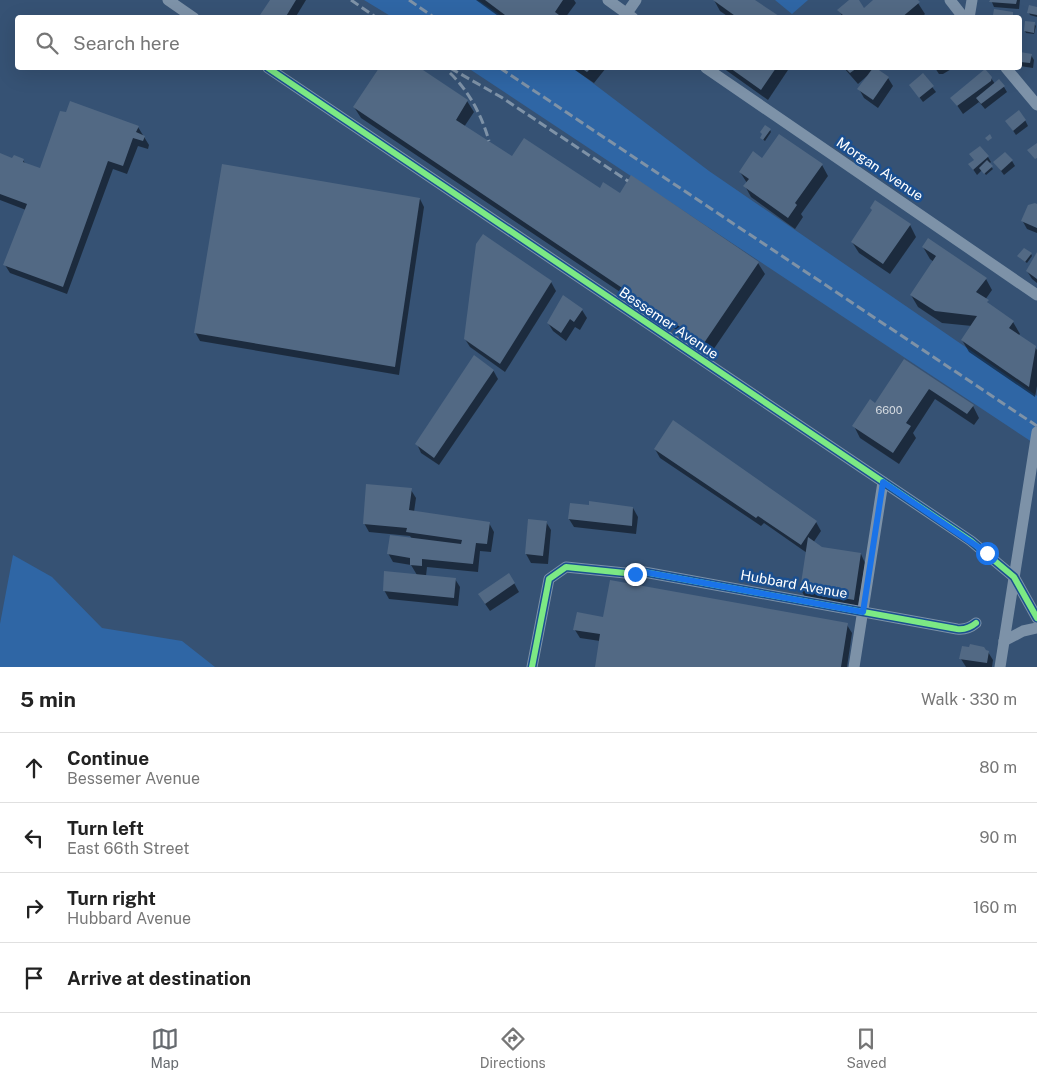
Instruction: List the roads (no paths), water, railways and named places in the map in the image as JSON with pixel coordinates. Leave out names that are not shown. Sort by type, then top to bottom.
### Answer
[{"type":"street","points":[[168,0],[190,15]]},
{"type":"street","points":[[608,0],[630,15],[636,0]]},
{"type":"street","points":[[950,0],[962,15]]},
{"type":"street","points":[[970,15],[972,0]]},
{"type":"street","name":"Bessemer Avenue","points":[[271,70],[971,541],[1014,577],[1037,618]]},
{"type":"street","name":"Morgan Avenue","points":[[709,70],[1037,295]]},
{"type":"street","points":[[1008,70],[1037,105]]},
{"type":"street","points":[[1000,667],[1037,432]]},
{"type":"street","points":[[854,667],[883,482]]},
{"type":"street","name":"Hubbard Avenue","points":[[532,667],[549,579],[566,567],[635,574],[644,572],[963,630],[976,623]]},
{"type":"street","points":[[1004,641],[1023,631],[1037,628]]},
{"type":"railway","points":[[351,0],[373,15]]},
{"type":"railway","points":[[409,0],[431,15]]},
{"type":"railway","points":[[454,70],[501,97],[628,181]]},
{"type":"railway","points":[[503,70],[1037,426]]},
{"type":"railway","points":[[450,73],[474,104],[483,122],[489,141]]}]
